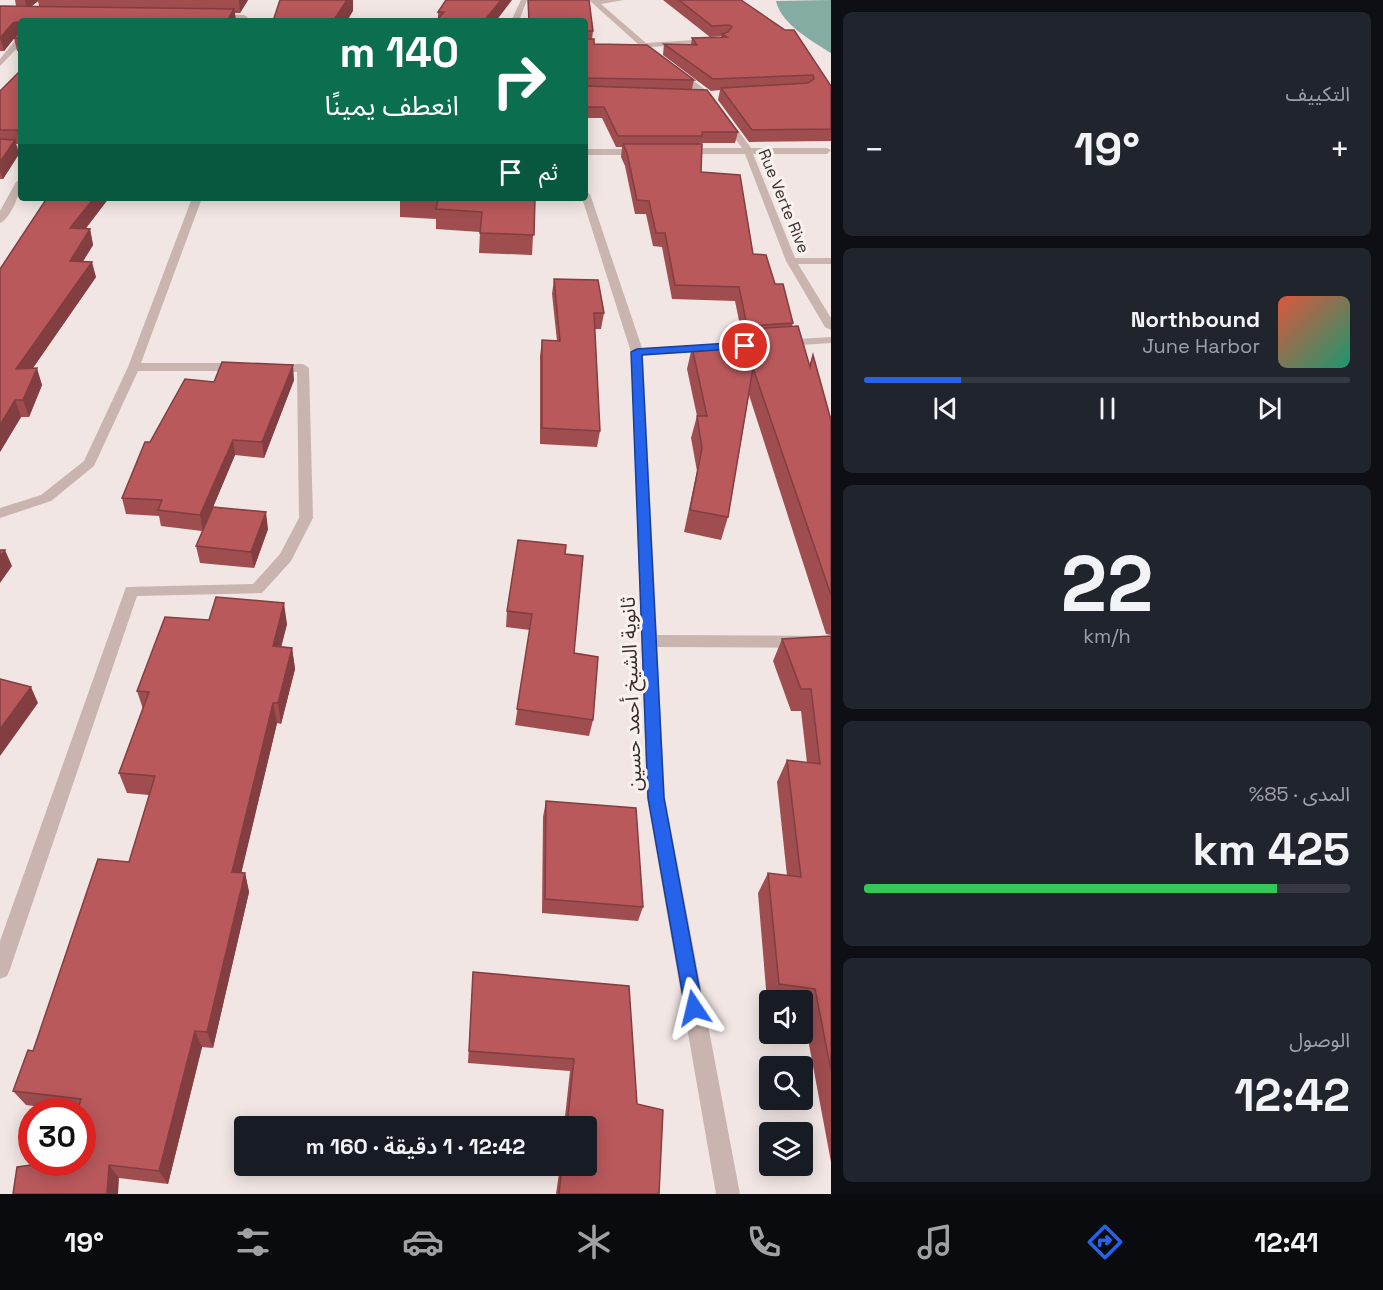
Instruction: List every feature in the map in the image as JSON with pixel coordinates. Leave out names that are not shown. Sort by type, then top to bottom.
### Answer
[{"type":"street","points":[[516,18],[524,0]]},
{"type":"street","points":[[593,1],[621,0]]},
{"type":"street","points":[[593,1],[642,46],[661,60]]},
{"type":"street","points":[[211,16],[244,17]]},
{"type":"street","points":[[631,46],[724,40]]},
{"type":"street","points":[[0,64],[18,43]]},
{"type":"street","name":"Rue Verte Rive","points":[[670,67],[708,96],[748,151],[791,261],[831,327]]},
{"type":"street","points":[[686,95],[719,95]]},
{"type":"street","points":[[0,148],[18,149]]},
{"type":"street","points":[[667,152],[826,151]]},
{"type":"street","points":[[588,152],[655,152]]},
{"type":"street","points":[[0,220],[18,187]]},
{"type":"street","points":[[0,513],[46,498],[89,463],[134,367],[196,201]]},
{"type":"street","name":"ثانوية الشيخ أحمد حسين","points":[[587,201],[637,352],[656,798],[728,1194]]},
{"type":"street","points":[[791,261],[831,261]]},
{"type":"street","points":[[637,352],[831,340]]},
{"type":"street","points":[[0,969],[131,591],[257,590],[286,557],[306,518],[303,368],[134,367]]},
{"type":"street","points":[[650,641],[831,642]]},
{"type":"water","points":[[831,0],[831,53],[791,24],[784,17],[776,1]]},
{"type":"building","points":[[280,0],[347,0],[335,18],[274,18]]},
{"type":"building","points":[[446,0],[501,0],[486,18],[439,18],[444,12],[438,12]]},
{"type":"building","points":[[528,0],[589,0],[593,31],[588,31],[588,18],[529,18]]},
{"type":"building","points":[[679,0],[741,0],[785,30],[794,30],[831,86],[831,129],[752,130],[721,88],[808,83],[814,79],[813,75],[713,79],[664,44],[697,45],[692,38],[727,37],[722,34],[728,32],[732,27],[729,25],[712,26]]},
{"type":"building","points":[[0,6],[234,9],[229,18],[18,18],[18,22],[13,23],[0,38]]},
{"type":"building","points":[[588,39],[594,39],[594,44],[647,45],[694,80],[588,78]]},
{"type":"building","points":[[18,73],[18,132],[17,130],[0,130],[0,91]]},
{"type":"building","points":[[588,86],[707,90],[738,132],[702,132],[702,136],[618,136],[604,107],[588,107]]},
{"type":"building","points":[[0,139],[15,140],[0,162]]},
{"type":"building","points":[[623,144],[702,144],[701,172],[740,175],[753,254],[766,255],[775,284],[783,284],[793,323],[747,326],[739,287],[675,285],[665,233],[656,233],[649,201],[637,200]]},
{"type":"building","points":[[45,201],[92,201],[70,228],[90,229],[70,261],[92,262],[16,369],[37,368],[23,400],[15,400],[0,425],[0,269]]},
{"type":"building","points":[[438,201],[535,201],[534,235],[480,233],[482,212],[436,209]]},
{"type":"building","points":[[554,279],[598,280],[604,313],[594,313],[600,431],[542,428],[542,340],[560,341]]},
{"type":"building","points":[[798,326],[810,367],[813,355],[831,420],[831,595],[753,368],[728,517],[690,510],[702,448],[697,416],[707,416],[692,347],[756,350],[751,329]]},
{"type":"building","points":[[222,362],[293,365],[262,442],[233,440],[200,515],[158,510],[162,500],[122,498],[145,442],[150,442],[185,379],[214,382]]},
{"type":"building","points":[[213,507],[266,512],[251,552],[196,546]]},
{"type":"building","points":[[518,540],[566,545],[565,554],[583,556],[574,653],[598,657],[593,720],[517,709],[532,614],[507,611]]},
{"type":"building","points":[[216,597],[284,603],[273,646],[292,648],[278,703],[273,703],[232,872],[245,873],[207,1032],[195,1031],[159,1171],[109,1165],[107,1194],[13,1194],[17,1167],[18,1176],[96,1176],[96,1098],[72,1098],[13,1091],[28,1050],[33,1051],[98,859],[129,862],[155,776],[119,773],[149,692],[137,691],[165,617],[209,620]]},
{"type":"building","points":[[831,636],[831,1070],[815,989],[779,984],[768,873],[801,877],[787,760],[820,764],[811,689],[801,689],[782,639]]},
{"type":"building","points":[[0,679],[31,687],[0,729]]},
{"type":"building","points":[[546,801],[636,808],[643,907],[545,899]]},
{"type":"building","points":[[473,972],[629,986],[637,1104],[663,1110],[659,1194],[559,1194],[561,1176],[597,1176],[597,1116],[568,1116],[574,1059],[469,1051]]},
{"type":"route","points":[[694,1008],[656,798],[637,352],[745,346]]}]
